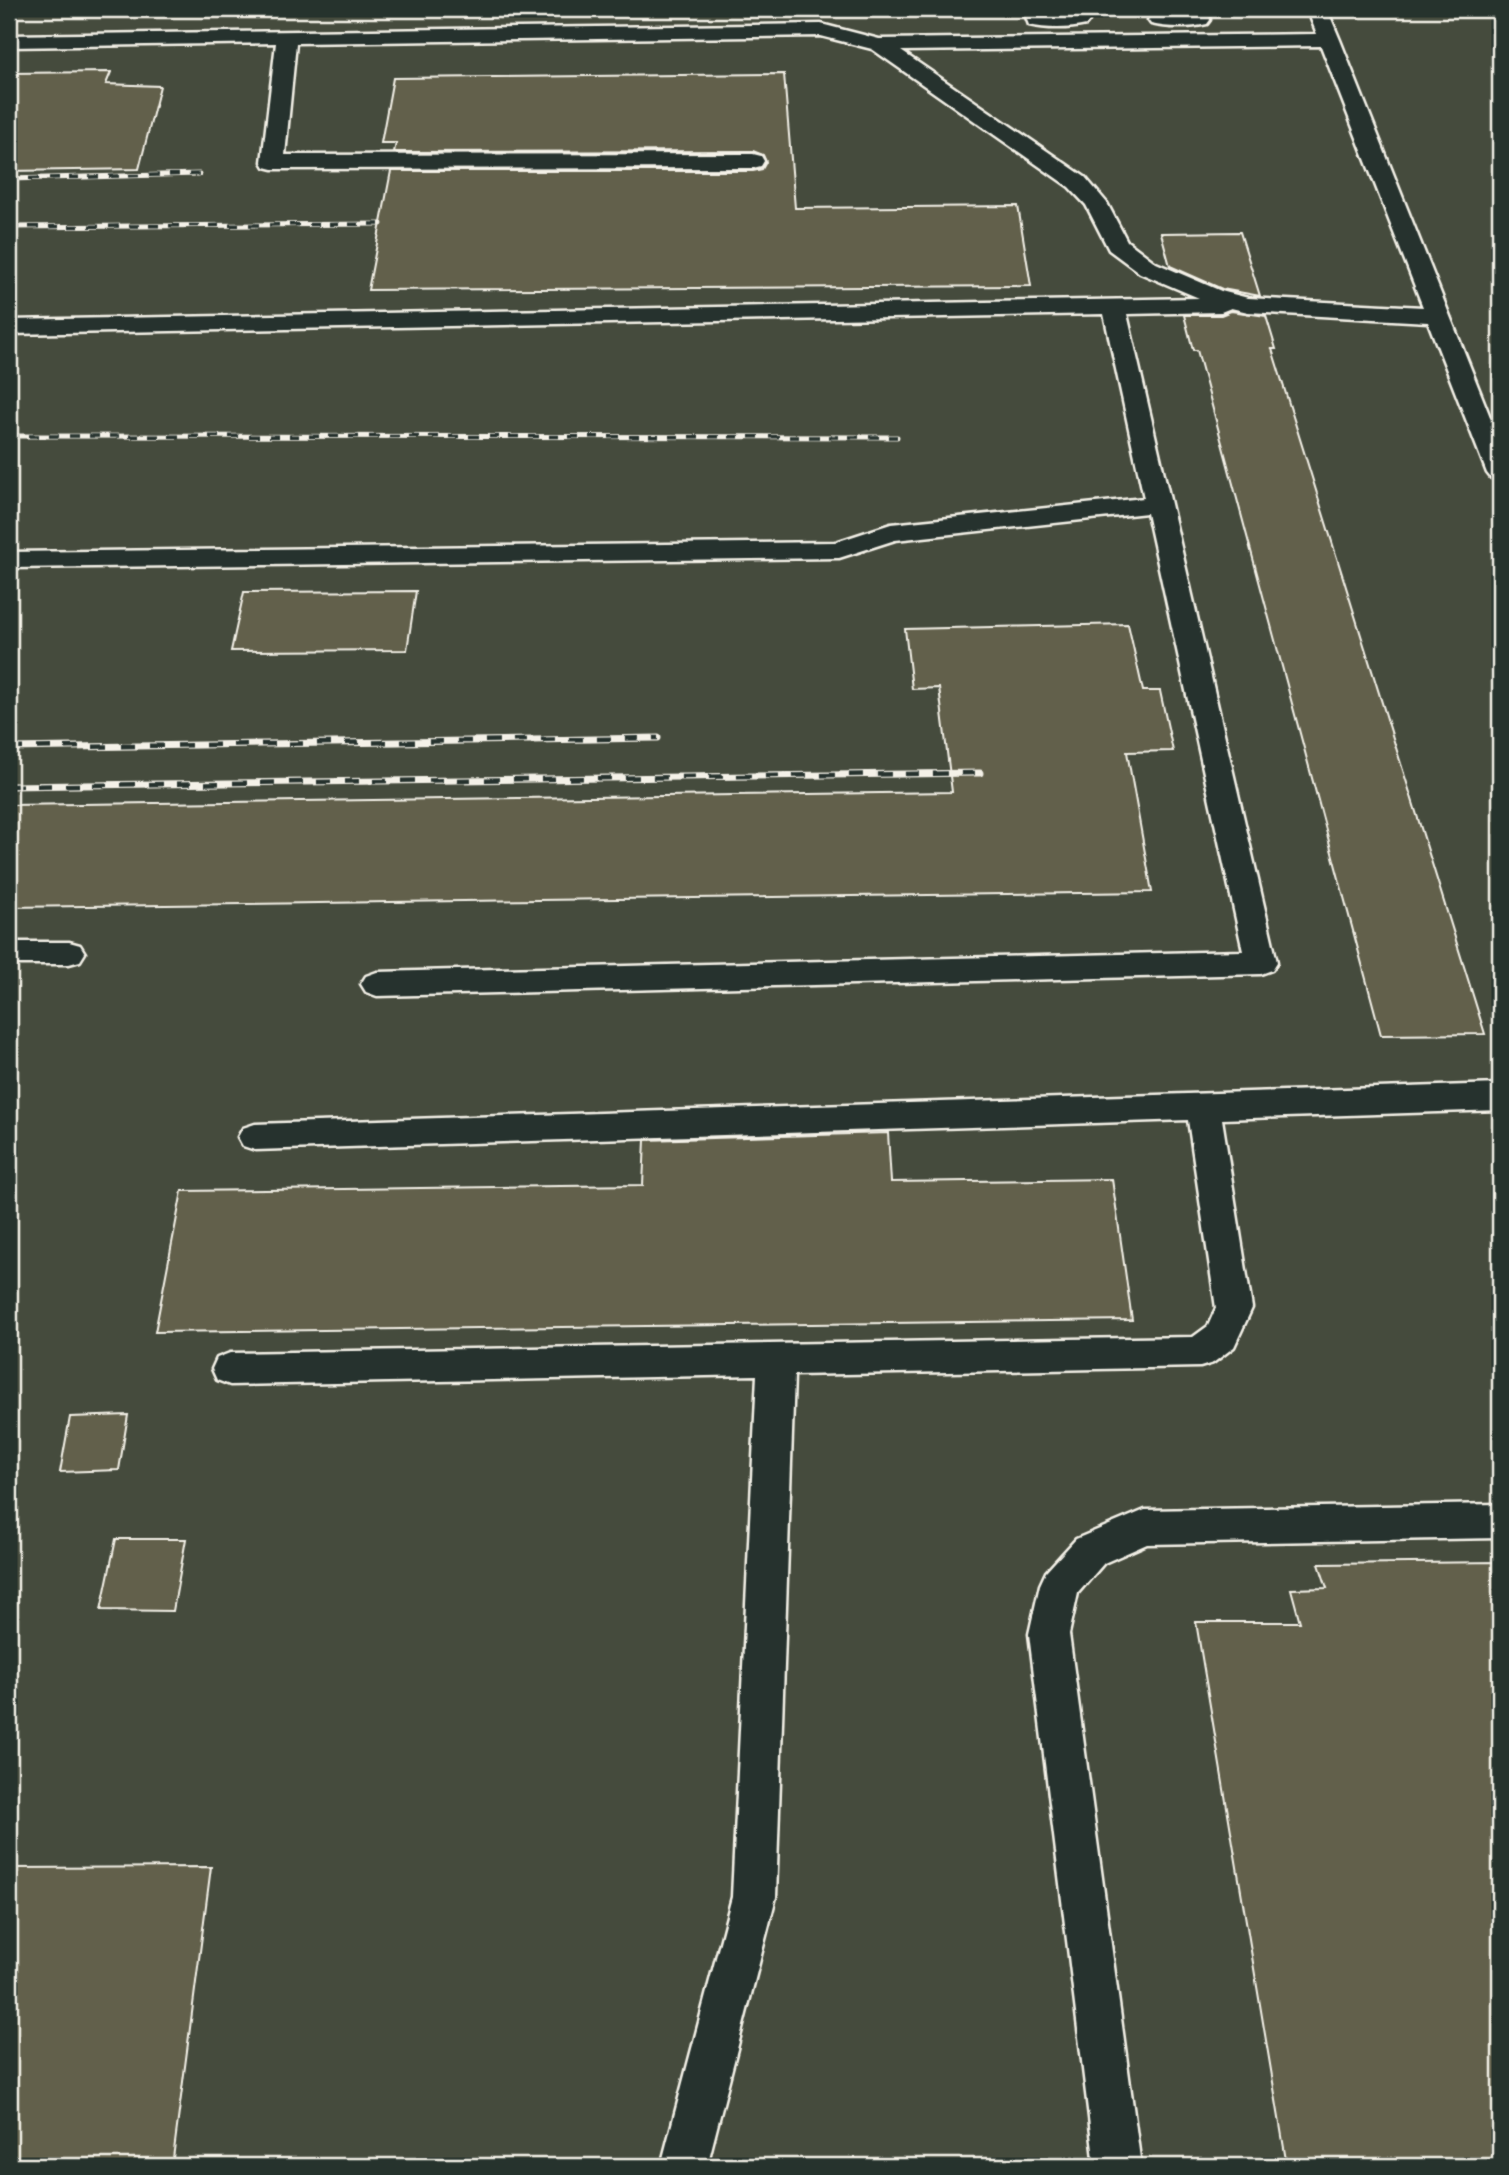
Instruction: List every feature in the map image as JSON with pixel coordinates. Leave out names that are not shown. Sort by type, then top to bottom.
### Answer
[{"type":"lane","points":[[1033,9],[1036,21],[1104,21]]},
{"type":"lane","points":[[1131,20],[1200,20],[1198,9]]},
{"type":"lane","points":[[1317,9],[1500,473]]},
{"type":"lane","points":[[9,41],[821,30],[854,36],[879,45],[1077,182],[1096,203],[1117,245],[1148,268],[1213,296],[1248,305]]},
{"type":"lane","points":[[288,37],[272,162],[753,161]]},
{"type":"lane","points":[[879,45],[1330,40]]},
{"type":"lane","points":[[9,327],[1248,305],[1438,315]]},
{"type":"lane","points":[[377,984],[1261,961],[1114,307]]},
{"type":"lane","points":[[9,560],[839,550],[891,532],[1159,504]]},
{"type":"lane","points":[[9,953],[69,953]]},
{"type":"lane","points":[[255,1137],[1500,1097]]},
{"type":"lane","points":[[230,1370],[1200,1352],[1222,1336],[1234,1308],[1203,1106]]},
{"type":"lane","points":[[684,2166],[754,1897],[776,1360]]},
{"type":"lane","points":[[1118,2166],[1049,1634],[1060,1585],[1090,1551],[1145,1527],[1500,1521]]},
{"type":"shaded area","points":[[9,9],[1500,9],[1500,2166],[9,2166]]},
{"type":"building","points":[[111,72],[106,84],[160,86],[139,169],[9,171],[9,73]]},
{"type":"building","points":[[784,74],[795,208],[1018,206],[1031,286],[368,290],[391,171],[753,171],[762,169],[766,162],[763,155],[753,151],[394,152],[396,143],[381,143],[393,78]]},
{"type":"building","points":[[1240,232],[1260,296],[1222,289],[1170,266],[1161,233]]},
{"type":"building","points":[[1231,311],[1266,316],[1276,349],[1272,349],[1485,1034],[1381,1035],[1197,350],[1193,350],[1184,315],[1221,315]]},
{"type":"building","points":[[416,591],[407,650],[231,651],[244,592]]},
{"type":"building","points":[[1128,624],[1143,691],[1160,691],[1173,751],[1127,752],[1152,892],[9,907],[9,805],[952,792],[939,688],[912,689],[905,629]]},
{"type":"building","points":[[888,1133],[891,1182],[1112,1179],[1132,1320],[155,1332],[182,1191],[643,1185],[645,1140]]},
{"type":"building","points":[[128,1415],[119,1470],[60,1472],[70,1417]]},
{"type":"building","points":[[116,1539],[186,1539],[173,1611],[101,1610]]},
{"type":"building","points":[[1500,1562],[1500,2166],[1287,2166],[1196,1622],[1300,1622],[1291,1589],[1327,1588],[1319,1564]]},
{"type":"building","points":[[211,1867],[172,2166],[9,2166],[9,1868]]},
{"type":"railway","points":[[9,179],[199,174]]},
{"type":"railway","points":[[9,227],[381,224]]},
{"type":"railway","points":[[9,436],[897,437]]},
{"type":"railway","points":[[9,748],[658,738]]},
{"type":"railway","points":[[9,786],[980,773]]}]
